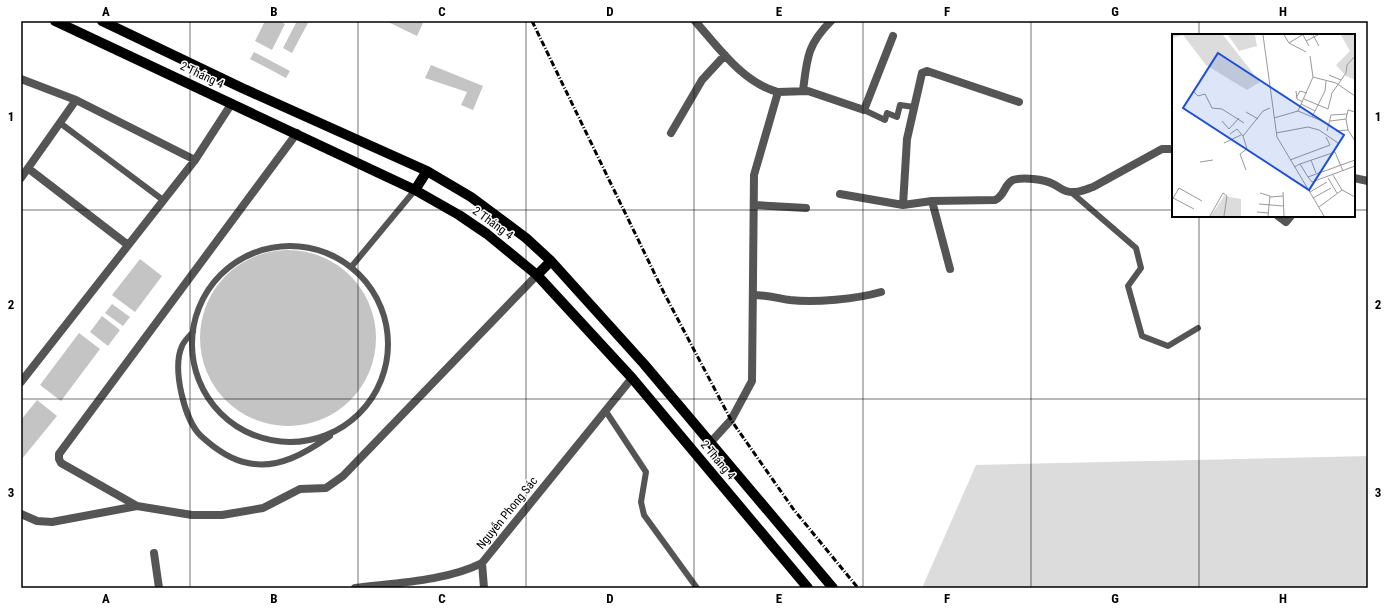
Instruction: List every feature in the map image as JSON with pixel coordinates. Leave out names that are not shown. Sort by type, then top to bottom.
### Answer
[{"type":"main road","name":"2 Tháng 4","points":[[55,21],[297,133],[415,190],[476,226],[537,275],[632,378],[808,588]]},
{"type":"main road","name":"2 Tháng 4","points":[[102,21],[242,88],[427,171],[471,197],[526,238],[551,261],[644,364],[833,588]]},
{"type":"main road","points":[[415,190],[427,171]]},
{"type":"main road","points":[[537,275],[551,261]]},
{"type":"main road","points":[[632,378],[644,364]]},
{"type":"street","points":[[695,21],[725,55],[759,85],[778,92],[803,91],[818,93],[864,110],[893,36]]},
{"type":"street","points":[[803,91],[808,56],[817,35],[831,21]]},
{"type":"street","points":[[671,133],[702,80],[725,55]]},
{"type":"street","points":[[903,204],[907,139],[922,73],[927,71],[1018,102]]},
{"type":"street","points":[[21,79],[76,100],[195,160]]},
{"type":"street","points":[[710,443],[731,420],[752,381],[754,175],[778,92]]},
{"type":"street","points":[[21,178],[76,100]]},
{"type":"street","points":[[21,382],[195,160],[232,103]]},
{"type":"street","points":[[136,506],[61,463],[59,454],[297,133]]},
{"type":"street","points":[[840,194],[903,204],[932,201],[995,200],[1002,197],[1008,184],[1015,180],[1046,181],[1064,191],[1082,191],[1093,187],[1162,149],[1172,149]]},
{"type":"street","points":[[28,169],[128,244]]},
{"type":"street","points":[[1355,178],[1368,181]]},
{"type":"street","points":[[932,201],[950,269]]},
{"type":"street","points":[[754,205],[806,208]]},
{"type":"street","points":[[1279,217],[1286,222],[1290,217]]},
{"type":"street","points":[[21,514],[37,521],[52,522],[136,506],[192,514],[222,516],[258,509],[274,503],[300,489],[326,488],[334,484],[537,275]]},
{"type":"street","points":[[754,295],[775,296],[789,300],[801,300],[852,298],[881,292]]},
{"type":"street","name":"Nguyễn Phong Sác","points":[[355,588],[448,575],[482,563],[632,378]]},
{"type":"street","points":[[154,553],[160,588]]},
{"type":"street","points":[[482,563],[484,588]]},
{"type":"lane","points":[[864,110],[885,120],[887,113],[897,117],[900,105],[914,107]]},
{"type":"lane","points":[[60,123],[163,200]]},
{"type":"lane","points":[[352,266],[415,190]]},
{"type":"lane","points":[[1071,192],[1136,248],[1141,268],[1128,286],[1142,336],[1168,346],[1198,328]]},
{"type":"lane","points":[[193,332],[181,347],[177,376],[184,405],[200,435],[225,454],[248,463],[274,463],[307,452],[350,423],[374,395],[387,363],[388,329],[377,297],[352,266],[312,248],[278,247],[245,257],[218,278],[214,283],[203,299],[193,332],[194,366],[207,397],[223,417],[252,435],[285,443],[319,438],[350,423]]},
{"type":"lane","points":[[605,410],[646,472],[641,502],[644,515],[696,588]]},
{"type":"shaded area","points":[[1368,456],[1368,588],[922,588],[976,465]]},
{"type":"building","points":[[265,21],[279,21],[285,24],[272,50],[255,41]]},
{"type":"building","points":[[297,21],[309,21],[292,53],[283,48]]},
{"type":"building","points":[[386,21],[418,21],[423,23],[417,36]]},
{"type":"building","points":[[254,52],[290,71],[286,78],[250,59]]},
{"type":"building","points":[[431,65],[483,86],[473,110],[461,105],[467,92],[425,78]]},
{"type":"building","points":[[279,250],[297,250],[314,253],[330,260],[344,270],[356,282],[366,296],[373,312],[376,338],[375,355],[370,372],[356,394],[344,406],[330,416],[314,423],[297,426],[279,426],[262,423],[246,416],[232,406],[220,394],[210,380],[203,364],[200,347],[200,329],[203,312],[210,296],[220,282],[232,270],[246,260],[262,253]]},
{"type":"building","points":[[140,259],[162,276],[135,312],[112,295]]},
{"type":"building","points":[[112,304],[130,317],[123,326],[105,313]]},
{"type":"building","points":[[102,316],[120,330],[108,346],[90,332]]},
{"type":"building","points":[[79,333],[100,349],[61,401],[40,385]]},
{"type":"building","points":[[37,400],[57,416],[21,460],[21,420]]},
{"type":"railway","points":[[532,21],[664,293],[731,420],[794,510],[858,588]]}]
